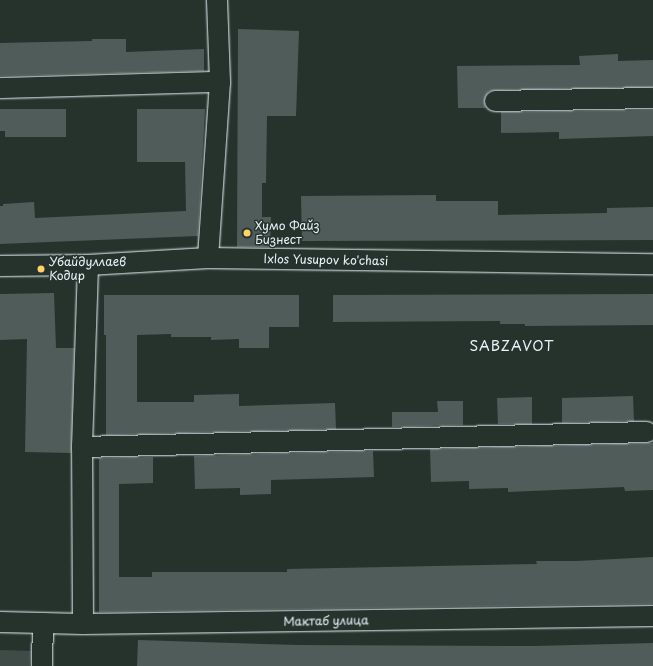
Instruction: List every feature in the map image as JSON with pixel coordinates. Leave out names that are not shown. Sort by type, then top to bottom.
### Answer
[{"type":"street","points":[[208,258],[220,82],[216,0]]},
{"type":"street","points":[[0,88],[220,82]]},
{"type":"street","points":[[496,101],[653,98]]},
{"type":"street","name":"Ixlos Yusupov ko'chasi","points":[[0,266],[88,264],[208,258],[653,264]]},
{"type":"street","points":[[83,624],[82,447],[88,264]]},
{"type":"street","points":[[82,447],[647,432]]},
{"type":"street","name":"Мактаб улица","points":[[0,622],[83,624],[653,616]]},
{"type":"street","points":[[42,666],[43,623]]},
{"type":"shaded area","points":[[0,650],[31,651],[30,666],[0,666]]},
{"type":"building","points":[[238,29],[299,31],[296,116],[267,116],[266,183],[262,183],[262,217],[271,217],[270,247],[237,247]]},
{"type":"building","points":[[92,39],[126,39],[126,52],[204,49],[204,71],[0,76],[0,43],[92,41]]},
{"type":"building","points":[[618,54],[618,61],[653,60],[653,87],[495,90],[489,91],[485,96],[484,102],[486,108],[458,108],[457,66],[580,65],[579,56]]},
{"type":"building","points":[[0,109],[66,109],[66,137],[5,137],[5,131],[0,131]]},
{"type":"building","points":[[137,109],[205,109],[198,236],[0,244],[0,206],[3,206],[3,204],[34,202],[35,218],[186,211],[185,162],[137,162]]},
{"type":"building","points":[[653,110],[653,136],[559,139],[559,132],[501,133],[501,112]]},
{"type":"building","points":[[436,195],[436,201],[498,201],[498,215],[607,213],[607,208],[653,207],[653,240],[302,241],[301,196]]},
{"type":"building","points":[[54,293],[56,348],[74,348],[71,453],[25,452],[27,339],[0,340],[0,294]]},
{"type":"building","points":[[653,294],[653,325],[525,326],[525,324],[500,324],[500,321],[333,322],[333,295]]},
{"type":"building","points":[[104,295],[299,295],[299,327],[269,327],[269,348],[239,348],[239,339],[211,340],[211,337],[171,337],[171,334],[137,335],[137,402],[194,402],[194,395],[239,394],[239,406],[335,403],[336,429],[106,435],[106,335],[104,335]]},
{"type":"building","points":[[633,396],[634,421],[562,423],[562,398]]},
{"type":"building","points":[[532,397],[532,424],[498,424],[497,398]]},
{"type":"building","points":[[437,401],[463,401],[463,425],[392,427],[392,412],[438,412]]},
{"type":"building","points":[[653,443],[653,490],[625,491],[624,487],[508,492],[508,488],[469,489],[469,481],[431,482],[430,449]]},
{"type":"building","points":[[373,451],[374,477],[271,480],[271,494],[240,495],[240,488],[195,489],[194,456]]},
{"type":"building","points":[[153,457],[153,483],[119,484],[119,577],[152,577],[152,572],[287,572],[287,569],[537,564],[536,561],[577,561],[653,557],[653,604],[99,612],[99,458]]},
{"type":"building","points":[[138,640],[298,645],[534,646],[653,643],[653,666],[137,666]]},
{"type":"place","name":"Хумо Файз Бизнест","points":[[247,233]]},
{"type":"place","name":"Убайдуллаев Кодир","points":[[41,269]]},
{"type":"district","name":"SABZAVOT","points":[[512,346]]}]
